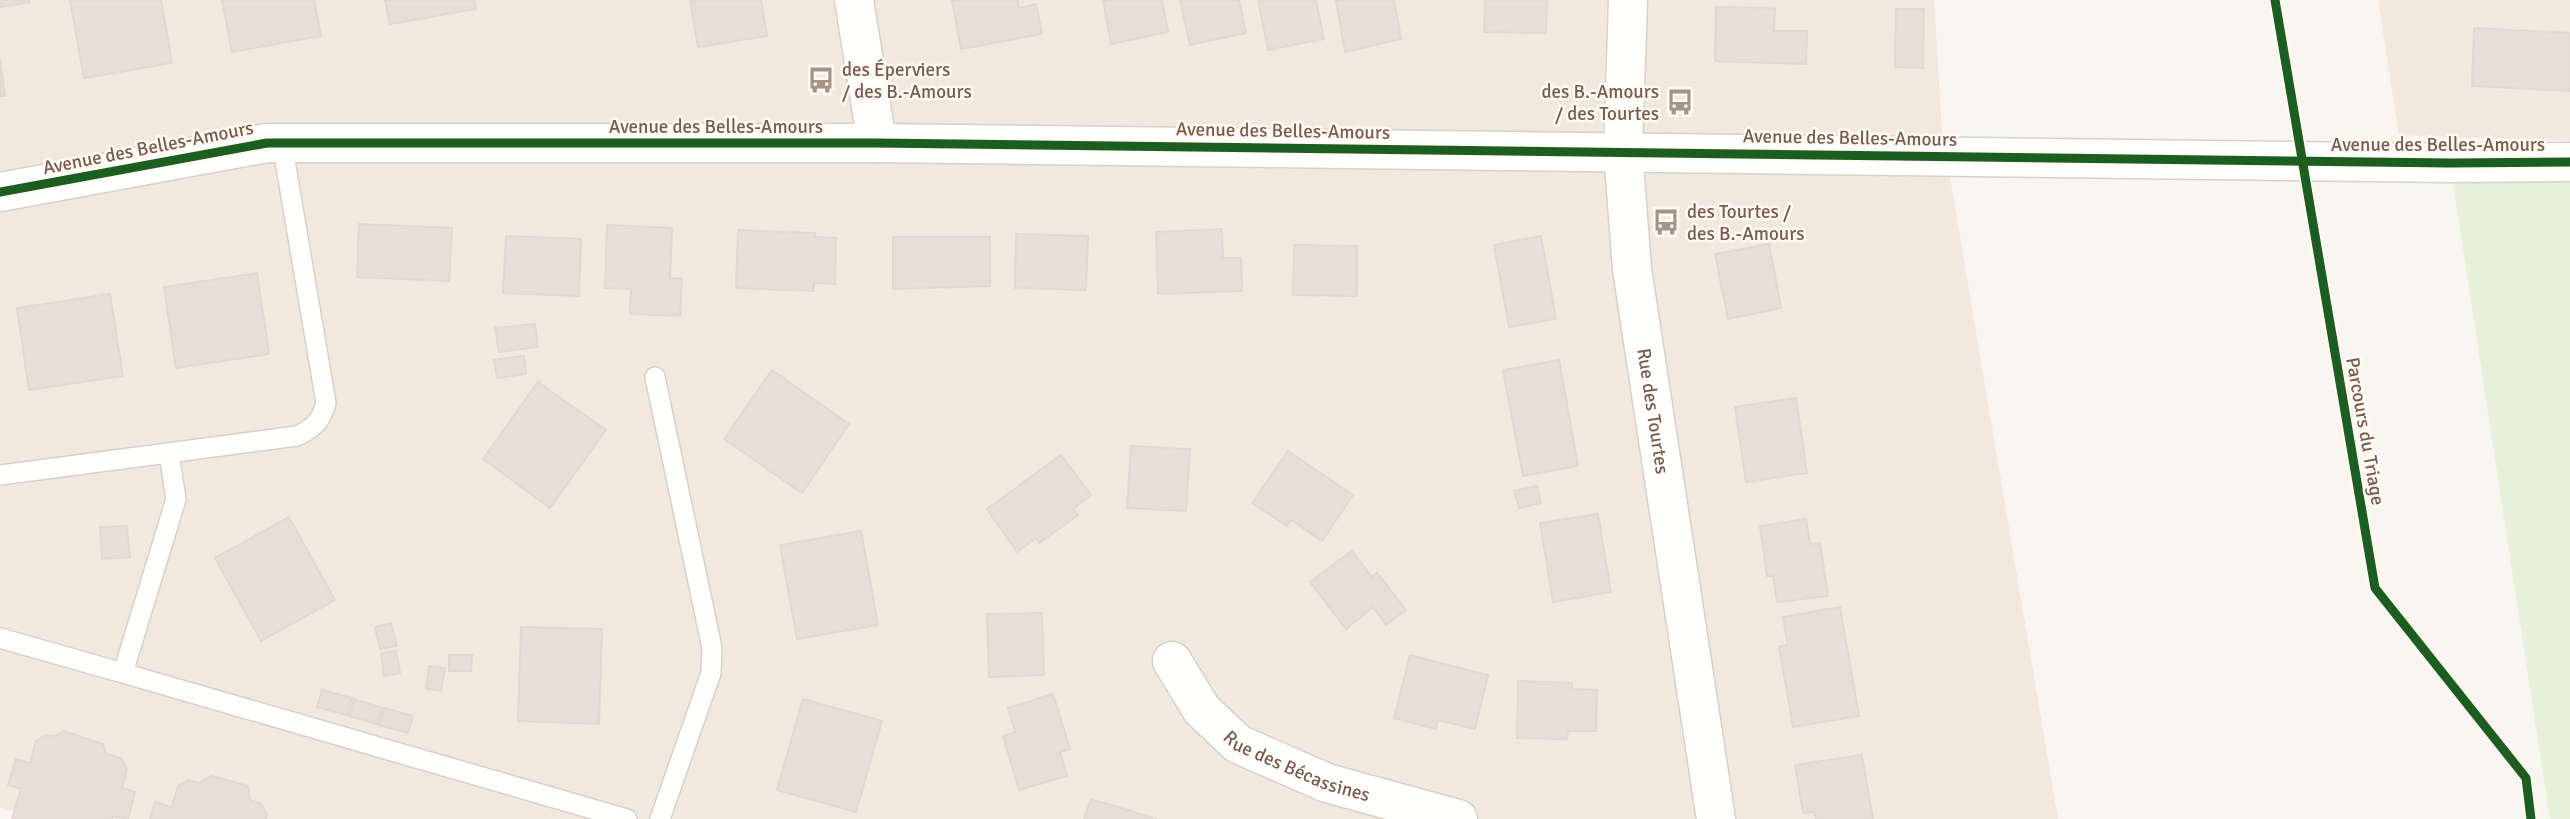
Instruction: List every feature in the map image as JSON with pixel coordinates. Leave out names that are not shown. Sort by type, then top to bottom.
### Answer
[{"type":"street","points":[[854,0],[877,143]]},
{"type":"street","name":"Rue des Tourtes","points":[[1628,0],[1623,151],[1632,269],[1716,819]]},
{"type":"street","name":"Avenue des Belles-Amours","points":[[0,192],[282,142],[877,143],[2450,163],[2570,162]]},
{"type":"street","name":"Rue des Bécassines","points":[[1172,661],[1202,710],[1238,744],[1327,783],[1458,819]]},
{"type":"lane","points":[[0,475],[297,436],[312,429],[322,417],[326,403],[282,142]]},
{"type":"lane","points":[[655,377],[712,648],[711,673],[660,819]]},
{"type":"lane","points":[[123,673],[176,499],[169,453]]},
{"type":"lane","points":[[0,638],[627,819]]},
{"type":"shaded area","points":[[0,0],[1934,0],[1942,130],[2058,819],[40,819],[0,807]]},
{"type":"shaded area","points":[[2378,0],[2570,0],[2570,141],[2399,135]]},
{"type":"green space","points":[[2450,163],[2570,165],[2570,819],[2550,819]]},
{"type":"building","points":[[0,0],[30,0],[30,2],[1,7]]},
{"type":"building","points":[[70,0],[161,0],[172,63],[84,78]]},
{"type":"building","points":[[222,0],[314,0],[321,36],[232,52]]},
{"type":"building","points":[[385,0],[474,0],[476,9],[390,24]]},
{"type":"building","points":[[690,0],[761,0],[767,36],[698,47]]},
{"type":"building","points":[[952,0],[1018,0],[1019,8],[1036,4],[1042,34],[961,49]]},
{"type":"building","points":[[1103,0],[1162,0],[1168,32],[1111,44]]},
{"type":"building","points":[[1180,0],[1239,0],[1246,33],[1190,45]]},
{"type":"building","points":[[1258,0],[1316,0],[1324,39],[1268,50]]},
{"type":"building","points":[[1336,0],[1394,0],[1401,39],[1345,52]]},
{"type":"building","points":[[1485,0],[1547,0],[1546,33],[1484,32]]},
{"type":"building","points":[[1716,7],[1775,8],[1774,31],[1807,31],[1806,64],[1715,61]]},
{"type":"building","points":[[1896,9],[1924,9],[1923,68],[1895,67]]},
{"type":"building","points":[[2474,28],[2570,33],[2570,91],[2472,86]]},
{"type":"building","points":[[0,58],[5,96],[0,96]]},
{"type":"building","points":[[359,224],[452,228],[449,281],[357,277]]},
{"type":"building","points":[[607,225],[672,228],[670,278],[682,278],[680,316],[630,314],[631,289],[605,288]]},
{"type":"building","points":[[1222,229],[1223,258],[1241,258],[1242,291],[1158,294],[1156,232]]},
{"type":"building","points":[[738,230],[815,233],[815,237],[836,238],[835,284],[814,283],[814,291],[736,288]]},
{"type":"building","points":[[1016,234],[1088,236],[1086,290],[1015,288]]},
{"type":"building","points":[[506,236],[581,239],[579,296],[503,293]]},
{"type":"building","points":[[1541,236],[1556,319],[1509,327],[1494,245]]},
{"type":"building","points":[[893,237],[990,237],[990,286],[893,289]]},
{"type":"building","points":[[1769,244],[1781,308],[1728,319],[1715,254]]},
{"type":"building","points":[[1294,245],[1357,246],[1357,296],[1293,295]]},
{"type":"building","points":[[257,273],[269,354],[176,368],[164,287]]},
{"type":"building","points":[[110,294],[123,376],[29,390],[17,308]]},
{"type":"building","points":[[535,324],[538,347],[499,352],[495,328]]},
{"type":"building","points":[[524,356],[526,374],[497,378],[494,360]]},
{"type":"building","points":[[1559,360],[1578,466],[1523,476],[1503,370]]},
{"type":"building","points":[[772,370],[849,424],[802,493],[724,439]]},
{"type":"building","points":[[538,382],[606,430],[550,508],[483,459]]},
{"type":"building","points":[[1796,398],[1807,473],[1746,482],[1735,407]]},
{"type":"building","points":[[1131,446],[1190,449],[1186,511],[1127,508]]},
{"type":"building","points":[[1288,451],[1353,495],[1322,541],[1291,520],[1287,526],[1252,503]]},
{"type":"building","points":[[1061,455],[1091,495],[1073,509],[1078,515],[1039,543],[1036,538],[1017,552],[987,509]]},
{"type":"building","points":[[1537,486],[1541,503],[1519,508],[1514,491]]},
{"type":"building","points":[[1598,514],[1611,592],[1553,602],[1540,523]]},
{"type":"building","points":[[289,517],[335,600],[261,641],[215,558]]},
{"type":"building","points":[[1806,519],[1810,544],[1820,543],[1828,596],[1777,602],[1773,576],[1767,576],[1760,526]]},
{"type":"building","points":[[127,526],[130,557],[102,559],[100,527]]},
{"type":"building","points":[[861,531],[878,625],[797,639],[780,545]]},
{"type":"building","points":[[1352,551],[1372,577],[1377,573],[1406,610],[1386,625],[1373,607],[1346,629],[1310,582]]},
{"type":"building","points":[[1840,607],[1859,716],[1793,727],[1779,647],[1788,645],[1783,617]]},
{"type":"building","points":[[1042,613],[1044,675],[989,677],[987,614]]},
{"type":"building","points":[[391,623],[397,646],[380,649],[375,627]]},
{"type":"building","points":[[521,627],[602,629],[599,724],[518,721]]},
{"type":"building","points":[[396,651],[400,673],[384,676],[381,654]]},
{"type":"building","points":[[449,655],[472,655],[471,671],[449,671]]},
{"type":"building","points":[[1410,655],[1488,675],[1475,729],[1438,720],[1436,729],[1394,718]]},
{"type":"building","points":[[429,666],[445,668],[441,691],[426,689]]},
{"type":"building","points":[[1518,681],[1572,683],[1572,689],[1597,690],[1596,731],[1568,731],[1567,739],[1517,738]]},
{"type":"building","points":[[322,690],[352,698],[347,715],[317,707]]},
{"type":"building","points":[[1053,694],[1070,749],[1060,752],[1067,776],[1019,790],[1003,736],[1015,732],[1008,708]]},
{"type":"building","points":[[354,699],[382,708],[377,724],[349,716]]},
{"type":"building","points":[[803,699],[882,721],[856,812],[777,790]]},
{"type":"building","points":[[384,708],[413,716],[408,733],[379,725]]},
{"type":"building","points":[[64,731],[103,744],[106,753],[122,759],[127,770],[122,788],[135,792],[128,819],[113,816],[112,819],[12,819],[21,789],[8,785],[16,759],[30,763],[36,741],[46,735],[55,736]]},
{"type":"building","points":[[1862,755],[1873,819],[1816,819],[1814,812],[1803,813],[1795,765]]},
{"type":"building","points":[[212,776],[248,786],[250,800],[261,804],[267,814],[266,819],[150,819],[155,802],[172,807],[178,786],[188,780],[199,783]]},
{"type":"building","points":[[1091,799],[1157,819],[1084,819]]},
{"type":"cycle path","name":"Parcours du Triage","points":[[2275,0],[2375,588],[2526,778],[2531,819]]},
{"type":"cycle path","points":[[0,192],[267,143],[877,143],[2450,163],[2570,162]]},
{"type":"place","name":"des Éperviers / des B.-Amours","points":[[821,80]]},
{"type":"place","name":"des B.-Amours / des Tourtes","points":[[1680,102]]},
{"type":"place","name":"des Tourtes / des B.-Amours","points":[[1666,222]]}]
